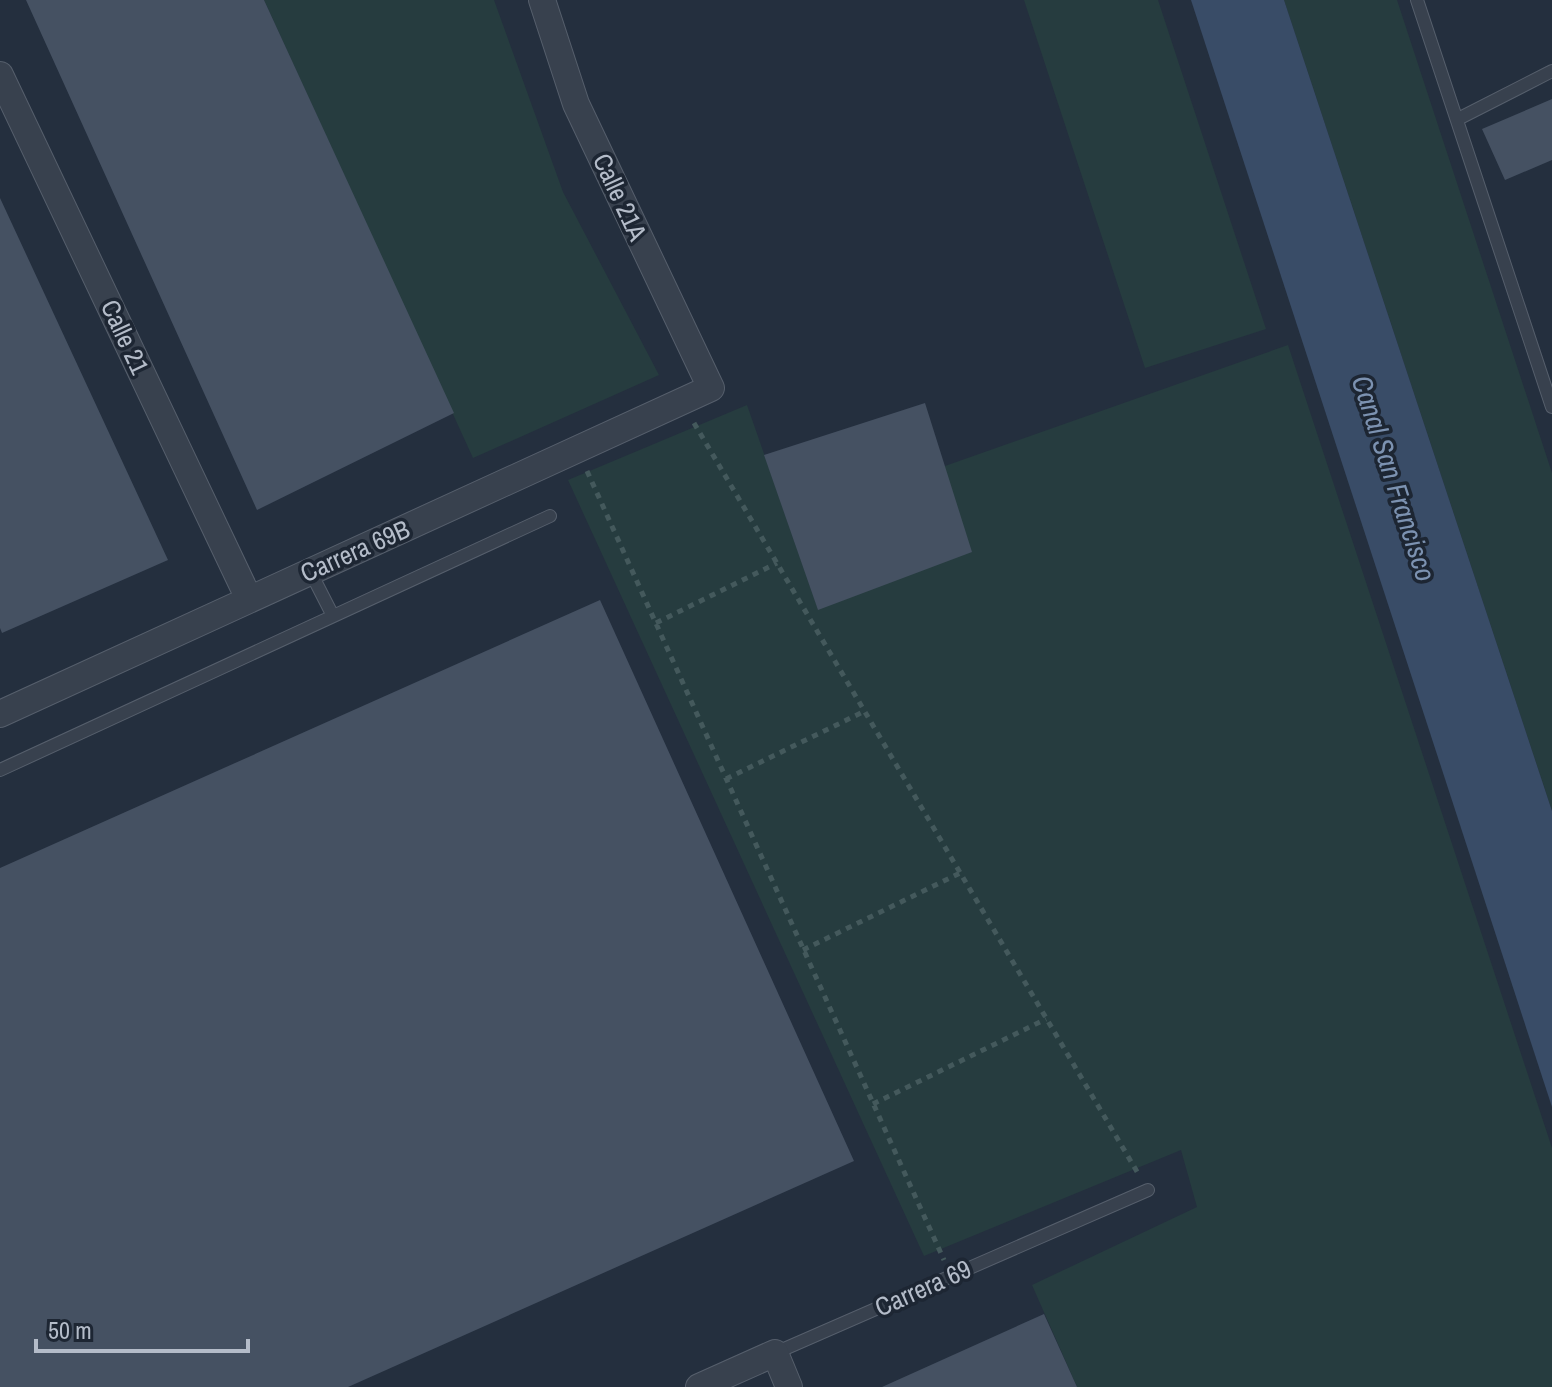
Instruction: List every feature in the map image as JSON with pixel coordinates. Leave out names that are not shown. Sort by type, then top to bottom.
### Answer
[{"type":"street","name":"Calle 21A","points":[[542,0],[576,104],[711,388]]},
{"type":"street","name":"Calle 21","points":[[0,75],[249,599]]},
{"type":"street","name":"Carrera 69B","points":[[0,714],[711,388]]},
{"type":"street","name":"Carrera 69","points":[[699,1387],[775,1353]]},
{"type":"street","points":[[775,1353],[789,1387]]},
{"type":"lane","points":[[1417,0],[1552,407]]},
{"type":"lane","points":[[1458,119],[1552,71]]},
{"type":"lane","points":[[0,770],[550,516]]},
{"type":"lane","points":[[310,571],[333,616]]},
{"type":"lane","name":"Carrera 69","points":[[775,1353],[1148,1190]]},
{"type":"path","points":[[682,401],[1148,1190]]},
{"type":"path","points":[[577,450],[951,1276]]},
{"type":"path","points":[[656,623],[777,563]]},
{"type":"path","points":[[726,779],[865,711]]},
{"type":"path","points":[[803,950],[960,873]]},
{"type":"path","points":[[873,1104],[1046,1019]]},
{"type":"green space","points":[[264,0],[494,0],[563,192],[659,375],[473,458]]},
{"type":"green space","points":[[1024,0],[1158,0],[1266,329],[1145,368]]},
{"type":"green space","points":[[1284,0],[1397,0],[1552,473],[1552,811]]},
{"type":"green space","points":[[1288,345],[1552,1148],[1552,1387],[1077,1387],[1032,1285],[1197,1207],[1181,1150],[924,1256],[568,480],[747,405],[818,609],[945,466]]},
{"type":"water","name":"Canal San Francisco","points":[[1191,0],[1284,0],[1552,811],[1552,1107]]},
{"type":"building","points":[[26,0],[264,0],[454,413],[257,510]]},
{"type":"building","points":[[1552,99],[1552,160],[1505,180],[1482,129]]},
{"type":"building","points":[[0,198],[168,560],[2,633],[0,628]]},
{"type":"building","points":[[925,403],[972,552],[818,610],[764,455]]},
{"type":"building","points":[[600,600],[854,1161],[348,1387],[0,1387],[0,868]]},
{"type":"building","points":[[1044,1314],[1077,1387],[882,1387]]}]
